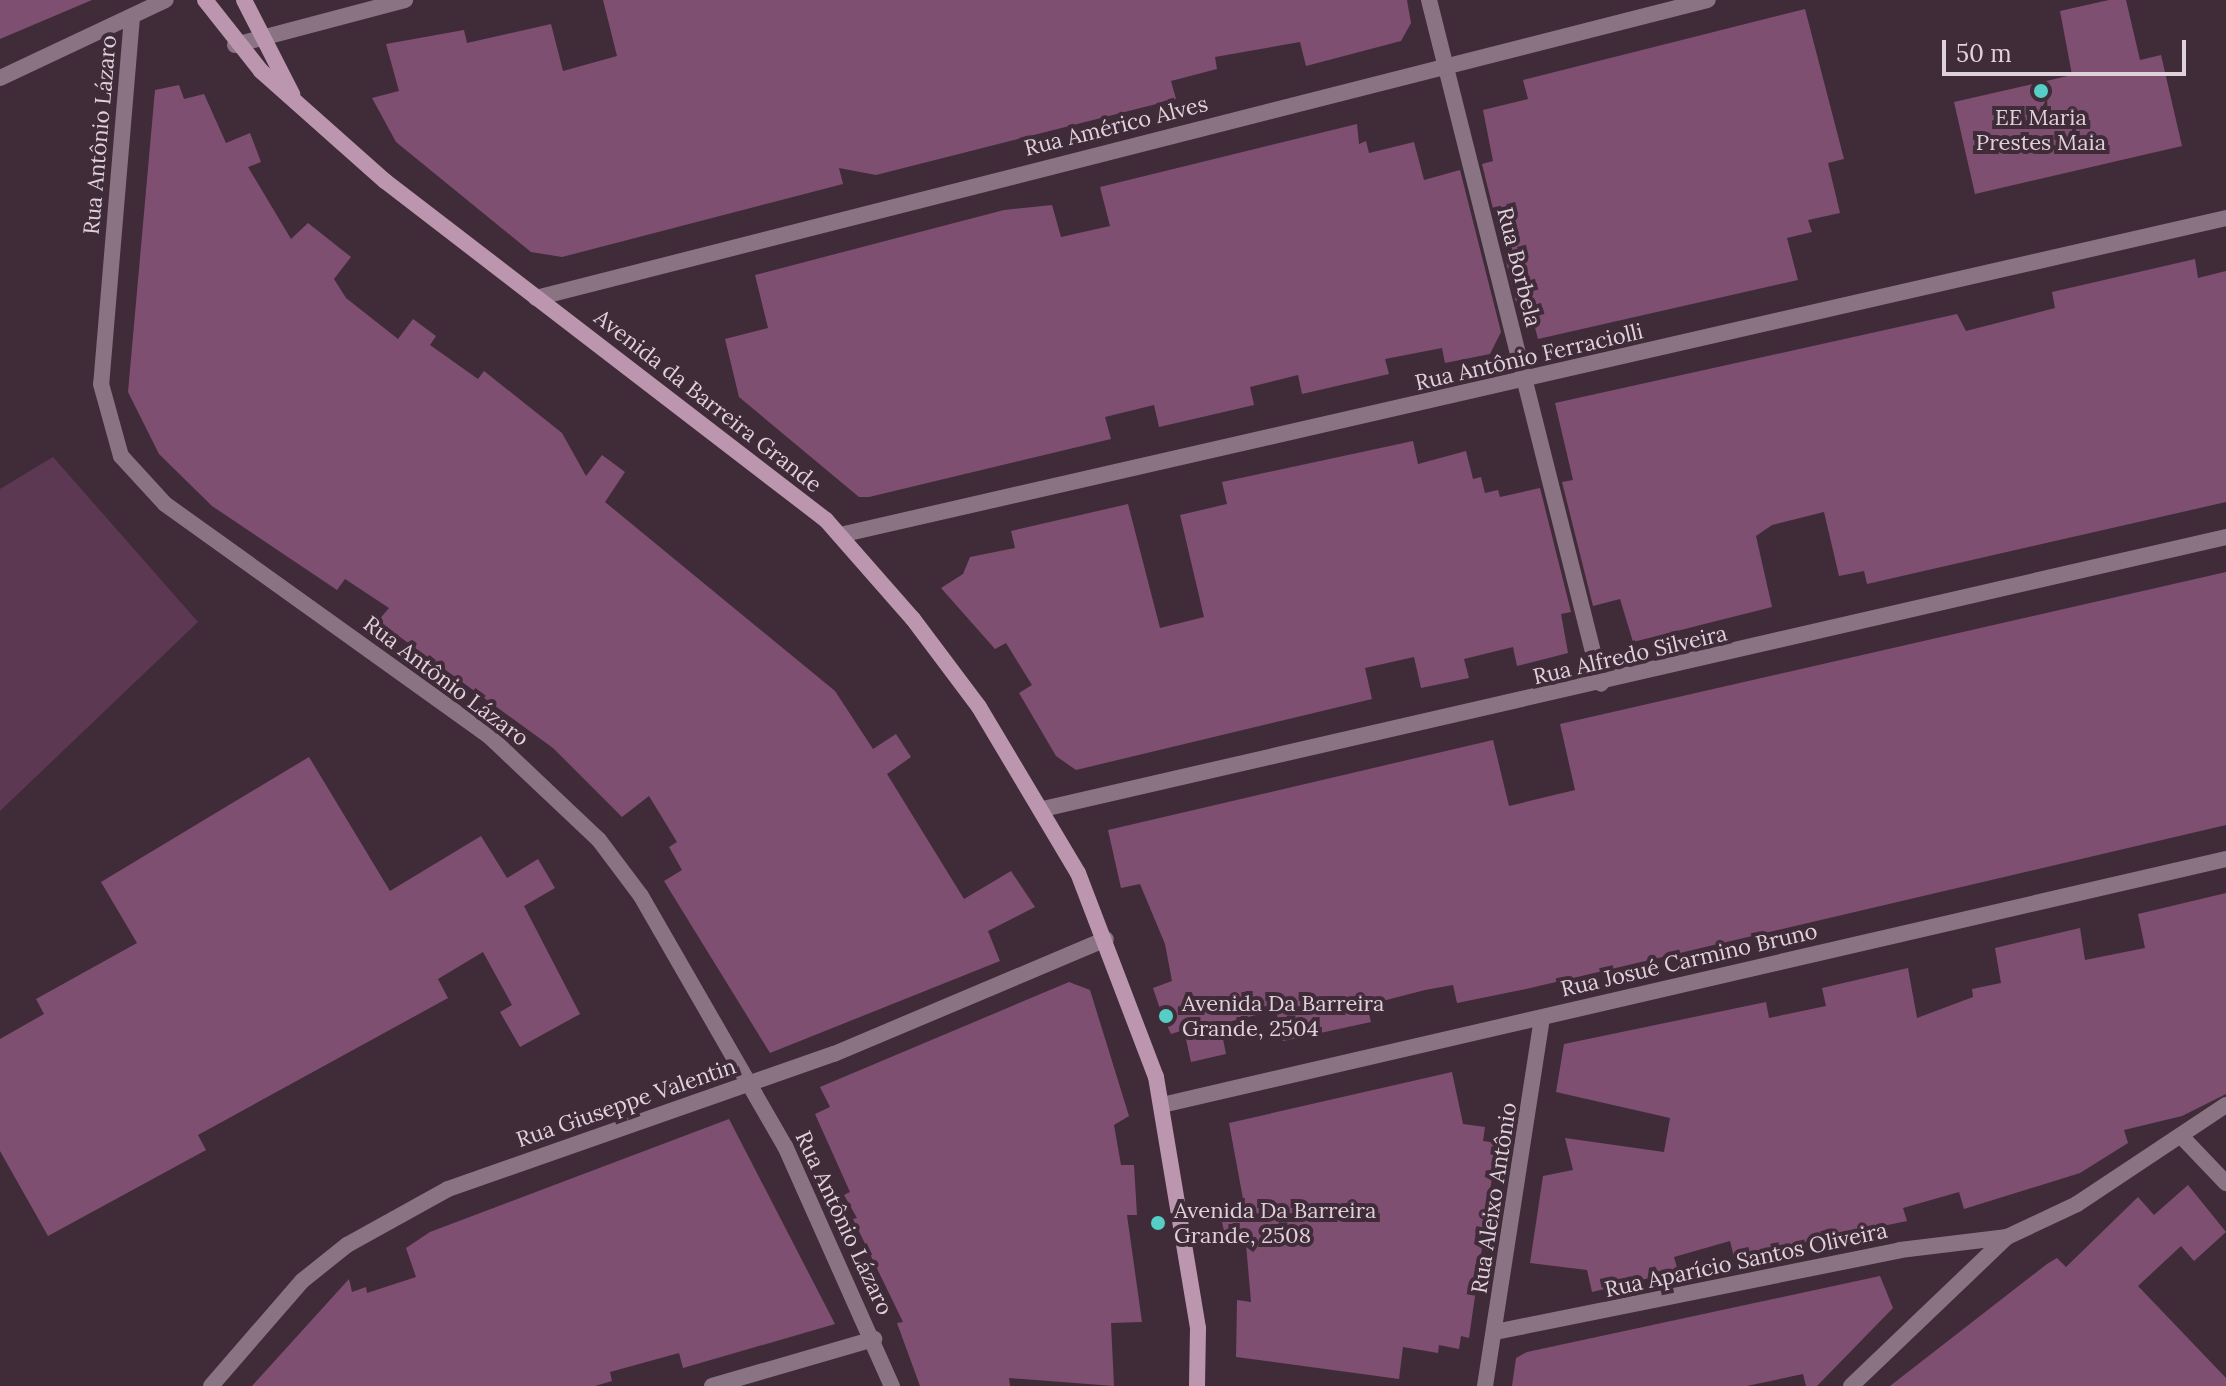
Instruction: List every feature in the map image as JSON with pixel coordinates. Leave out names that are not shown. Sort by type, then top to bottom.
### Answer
[{"type":"main road","name":"Avenida da Barreira Grande","points":[[205,0],[235,45],[296,103],[536,298],[780,479],[840,535],[979,707],[1043,809],[1106,939],[1162,1105],[1198,1328],[1197,1386]]},
{"type":"main road","name":"Avenida da Barreira Grande","points":[[244,0],[296,103]]},
{"type":"street","points":[[0,78],[166,0]]},
{"type":"street","points":[[235,45],[260,34],[405,0]]},
{"type":"street","name":"Rua Borbela","points":[[1429,0],[1601,684]]},
{"type":"street","name":"Rua Américo Alves","points":[[536,298],[1708,0]]},
{"type":"street","name":"Rua Antônio Lázaro","points":[[132,17],[101,384],[121,456],[165,504],[489,736],[563,801],[641,896],[751,1083],[874,1339],[892,1386]]},
{"type":"street","name":"Rua Antônio Ferraciolli","points":[[840,535],[1526,381],[2226,218]]},
{"type":"street","name":"Rua Alfredo Silveira","points":[[1043,809],[1601,684],[2226,537]]},
{"type":"street","name":"Rua Josué Carmino Bruno","points":[[1162,1105],[2226,859]]},
{"type":"street","name":"Rua Giuseppe Valentin","points":[[211,1386],[302,1281],[393,1217],[518,1163],[751,1083],[1106,939]]},
{"type":"street","name":"Rua Aleixo Antônio","points":[[1485,1386],[1542,1017]]},
{"type":"street","points":[[1851,1386],[2007,1237],[2077,1204],[2226,1105]]},
{"type":"street","points":[[2182,1137],[2226,1183]]},
{"type":"street","name":"Rua Aparício Santos Oliveira","points":[[1495,1332],[1900,1250],[2007,1237]]},
{"type":"street","points":[[712,1386],[874,1339]]},
{"type":"shaded area","points":[[53,457],[198,622],[0,811],[0,489]]},
{"type":"building","points":[[0,0],[92,0],[0,39]]},
{"type":"building","points":[[603,0],[1407,0],[1411,23],[1401,41],[1306,66],[1300,42],[1215,57],[1217,69],[1171,81],[1176,99],[876,175],[839,168],[843,184],[562,257],[531,252],[396,142],[372,98],[399,91],[386,44],[464,30],[467,43],[551,24],[563,71],[617,56]]},
{"type":"building","points":[[2109,0],[2126,0],[2140,60],[2161,55],[2182,146],[1975,194],[1954,102],[2072,75],[2060,11]]},
{"type":"building","points":[[1805,9],[1844,159],[1828,163],[1840,213],[1808,220],[1812,232],[1787,238],[1798,280],[1538,339],[1524,286],[1516,302],[1482,164],[1493,161],[1483,110],[1528,99],[1523,80]]},
{"type":"building","points":[[179,85],[184,99],[204,94],[226,143],[250,133],[261,162],[248,167],[291,239],[308,223],[351,257],[334,279],[346,298],[398,339],[413,319],[436,336],[430,345],[478,379],[484,371],[562,433],[586,476],[602,455],[625,472],[605,502],[835,691],[873,749],[896,734],[911,757],[887,774],[964,899],[1011,871],[1035,907],[988,931],[1000,961],[770,1053],[664,881],[682,870],[669,847],[677,842],[649,796],[622,817],[553,748],[378,621],[389,608],[345,579],[337,590],[212,506],[159,454],[128,392],[155,90]]},
{"type":"building","points":[[1357,124],[1359,144],[1366,141],[1369,153],[1414,142],[1424,180],[1460,170],[1501,332],[1490,354],[1445,363],[1442,348],[1385,359],[1389,374],[1302,394],[1298,375],[1250,387],[1254,405],[1159,427],[1154,405],[1105,417],[1111,439],[869,497],[859,497],[739,397],[725,339],[768,328],[755,275],[1004,210],[1052,205],[1061,237],[1110,226],[1100,187]]},
{"type":"building","points":[[2195,259],[2198,278],[2226,271],[2226,502],[1867,584],[1864,571],[1839,576],[1824,512],[1772,525],[1756,536],[1772,607],[1633,642],[1620,599],[1593,606],[1562,482],[1573,480],[1555,403],[1957,314],[1966,331],[2055,308],[2052,292]]},
{"type":"building","points":[[1413,441],[1418,464],[1466,451],[1473,479],[1481,477],[1485,493],[1498,490],[1500,497],[1540,488],[1571,612],[1561,614],[1568,653],[1517,666],[1513,647],[1464,659],[1469,678],[1421,688],[1414,657],[1365,668],[1372,699],[1076,770],[1056,756],[1019,693],[1032,685],[1006,643],[995,649],[941,588],[963,574],[970,557],[1015,548],[1011,531],[1128,504],[1160,628],[1204,617],[1180,515],[1227,504],[1222,482]]},
{"type":"building","points":[[2226,572],[2226,825],[1526,989],[1457,1003],[1453,985],[1425,990],[1367,1005],[1371,1022],[1283,1041],[1276,1010],[1220,1024],[1226,1054],[1191,1062],[1184,1030],[1171,1034],[1162,1015],[1153,988],[1172,981],[1165,944],[1140,884],[1121,888],[1108,830],[1493,740],[1509,806],[1575,790],[1560,724]]},
{"type":"building","points":[[309,757],[390,891],[481,836],[507,878],[538,859],[555,888],[524,906],[580,1014],[520,1047],[500,1012],[512,1005],[483,952],[438,979],[448,998],[198,1135],[206,1150],[48,1236],[0,1151],[0,1039],[44,1014],[36,999],[137,943],[101,882]]},
{"type":"building","points":[[2226,893],[2226,1094],[2182,1116],[2124,1130],[2128,1143],[2080,1173],[1964,1209],[1959,1192],[1903,1208],[1907,1221],[1734,1257],[1730,1241],[1674,1257],[1678,1271],[1592,1292],[1587,1270],[1530,1263],[1543,1176],[1573,1170],[1565,1138],[1664,1152],[1670,1118],[1556,1092],[1564,1044],[1766,1002],[1769,1018],[1826,1006],[1822,988],[1908,968],[1917,1018],[1973,997],[1972,989],[2001,983],[1995,948],[2080,928],[2085,960],[2145,948],[2138,914]]},
{"type":"building","points":[[1069,982],[1090,990],[1129,1116],[1114,1125],[1121,1165],[1134,1165],[1137,1215],[1127,1215],[1142,1322],[1111,1323],[1114,1386],[1009,1378],[1010,1386],[920,1386],[897,1323],[903,1322],[853,1219],[857,1218],[844,1195],[850,1192],[815,1114],[830,1107],[820,1087]]},
{"type":"building","points":[[1452,1072],[1463,1124],[1485,1127],[1483,1141],[1497,1143],[1469,1338],[1461,1336],[1459,1349],[1439,1345],[1438,1353],[1403,1347],[1399,1379],[1236,1357],[1237,1300],[1251,1302],[1246,1244],[1226,1241],[1220,1212],[1246,1215],[1229,1123]]},
{"type":"building","points":[[729,1119],[835,1324],[683,1368],[679,1353],[610,1372],[612,1381],[595,1386],[252,1386],[349,1279],[352,1292],[366,1287],[367,1293],[416,1277],[406,1248],[430,1232]]},
{"type":"building","points":[[2188,1185],[2226,1232],[2194,1261],[2181,1246],[2138,1286],[2226,1378],[2226,1386],[1890,1386],[2047,1264],[2057,1258],[2066,1267],[2138,1197],[2154,1215]]},
{"type":"building","points":[[1880,1276],[1893,1308],[1817,1386],[1806,1386],[1803,1374],[1747,1386],[1512,1386],[1516,1358],[1527,1352]]},
{"type":"place","name":"EE Maria Prestes Maia","points":[[2041,91]]},
{"type":"place","name":"Avenida Da Barreira Grande, 2504","points":[[1166,1016]]},
{"type":"place","name":"Avenida Da Barreira Grande, 2508","points":[[1158,1223]]}]
